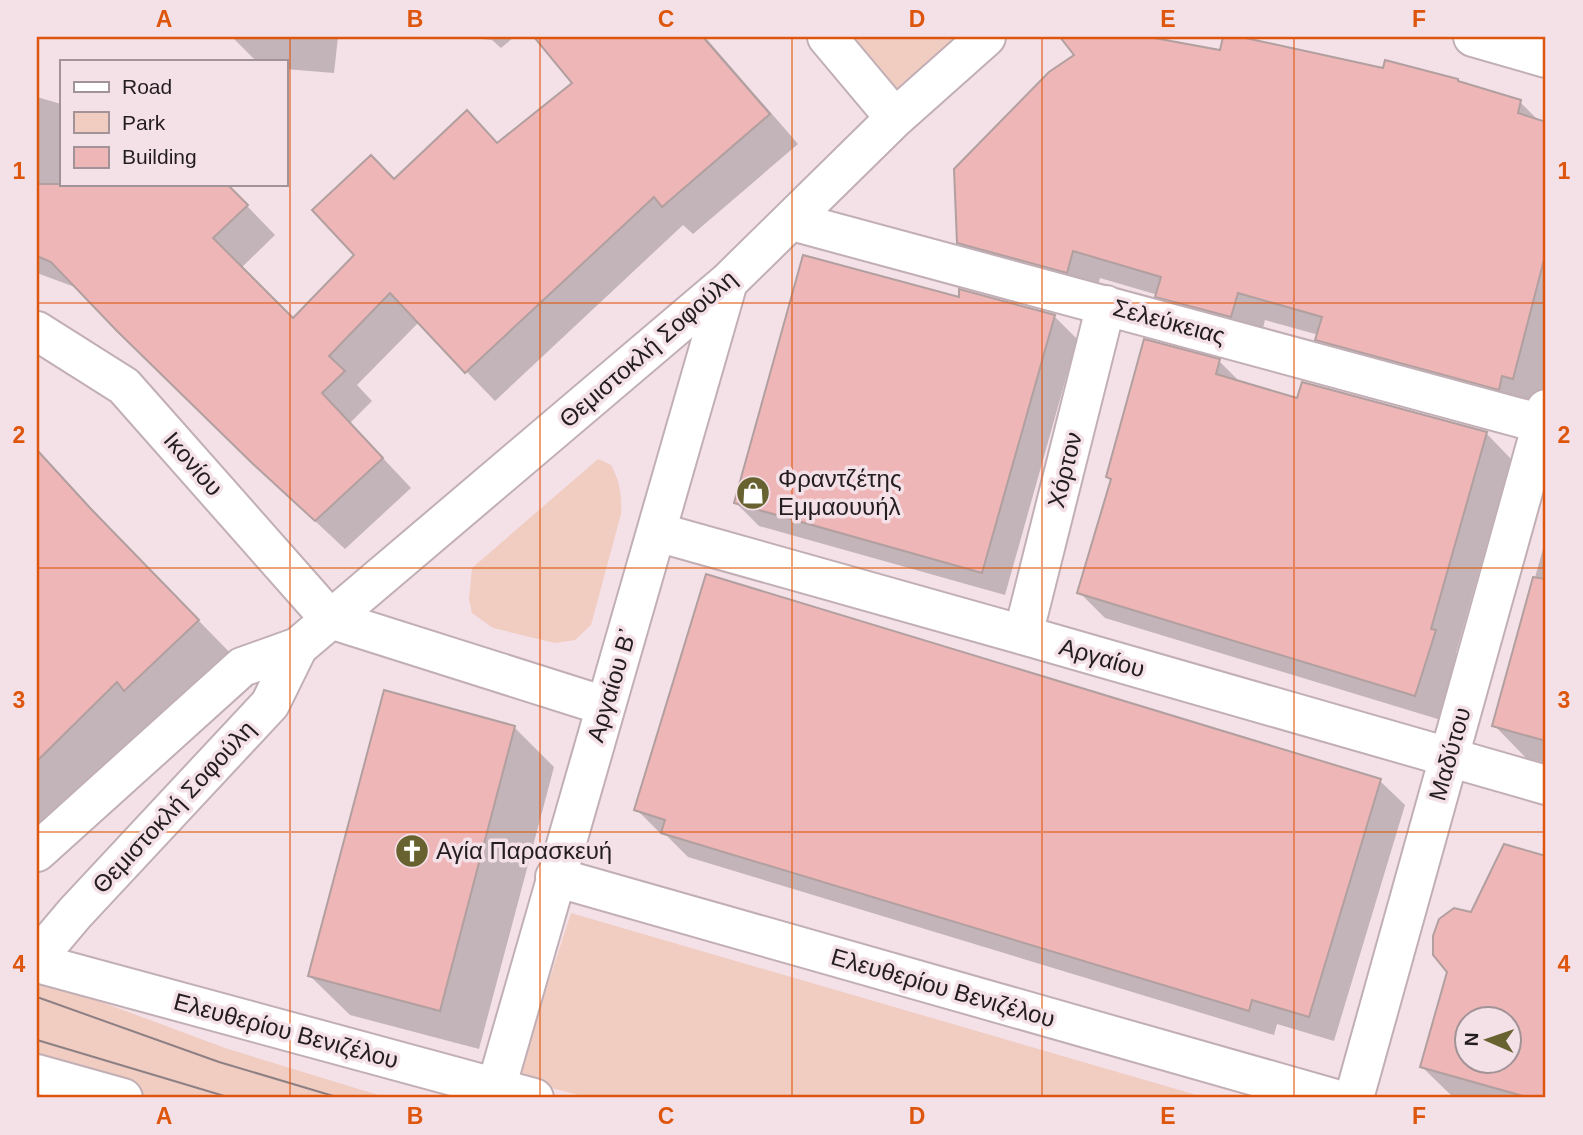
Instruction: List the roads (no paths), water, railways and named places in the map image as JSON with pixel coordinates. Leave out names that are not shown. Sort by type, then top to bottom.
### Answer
[{"type":"street","points":[[827,37],[895,118]]},
{"type":"street","name":"Θεμιστοκλή Σοφούλη","points":[[37,958],[75,913],[270,704],[298,648],[728,282],[895,118],[986,37]]},
{"type":"street","points":[[1473,37],[1531,49]]},
{"type":"street","name":"Σελεύκειας","points":[[792,220],[1545,419]]},
{"type":"street","name":"Αργαίου Β᾽","points":[[496,1088],[728,282]]},
{"type":"street","name":"Χόρτον","points":[[1023,635],[1106,305]]},
{"type":"street","name":"Ικονίου","points":[[37,331],[124,386],[330,619]]},
{"type":"street","name":"Μαδύτου","points":[[1354,1098],[1545,419]]},
{"type":"street","name":"Αργαίου","points":[[657,532],[1546,785]]},
{"type":"street","points":[[330,619],[605,706]]},
{"type":"street","name":"Θεμιστοκλή Σοφούλη","points":[[37,852],[242,667],[298,648]]},
{"type":"street","name":"Ελευθερίου Βενιζέλου","points":[[555,877],[1332,1098]]},
{"type":"street","name":"Ελευθερίου Βενιζέλου","points":[[37,963],[534,1098]]},
{"type":"street","points":[[37,1074],[123,1098]]},
{"type":"tram line","points":[[37,997],[219,1062],[340,1098]]},
{"type":"tram line","points":[[37,1040],[231,1098]]},
{"type":"place","name":"Φραντζέτης Εμμαουυήλ","points":[[753,493]]},
{"type":"place","name":"Αγία Παρασκευή","points":[[412,851]]}]
